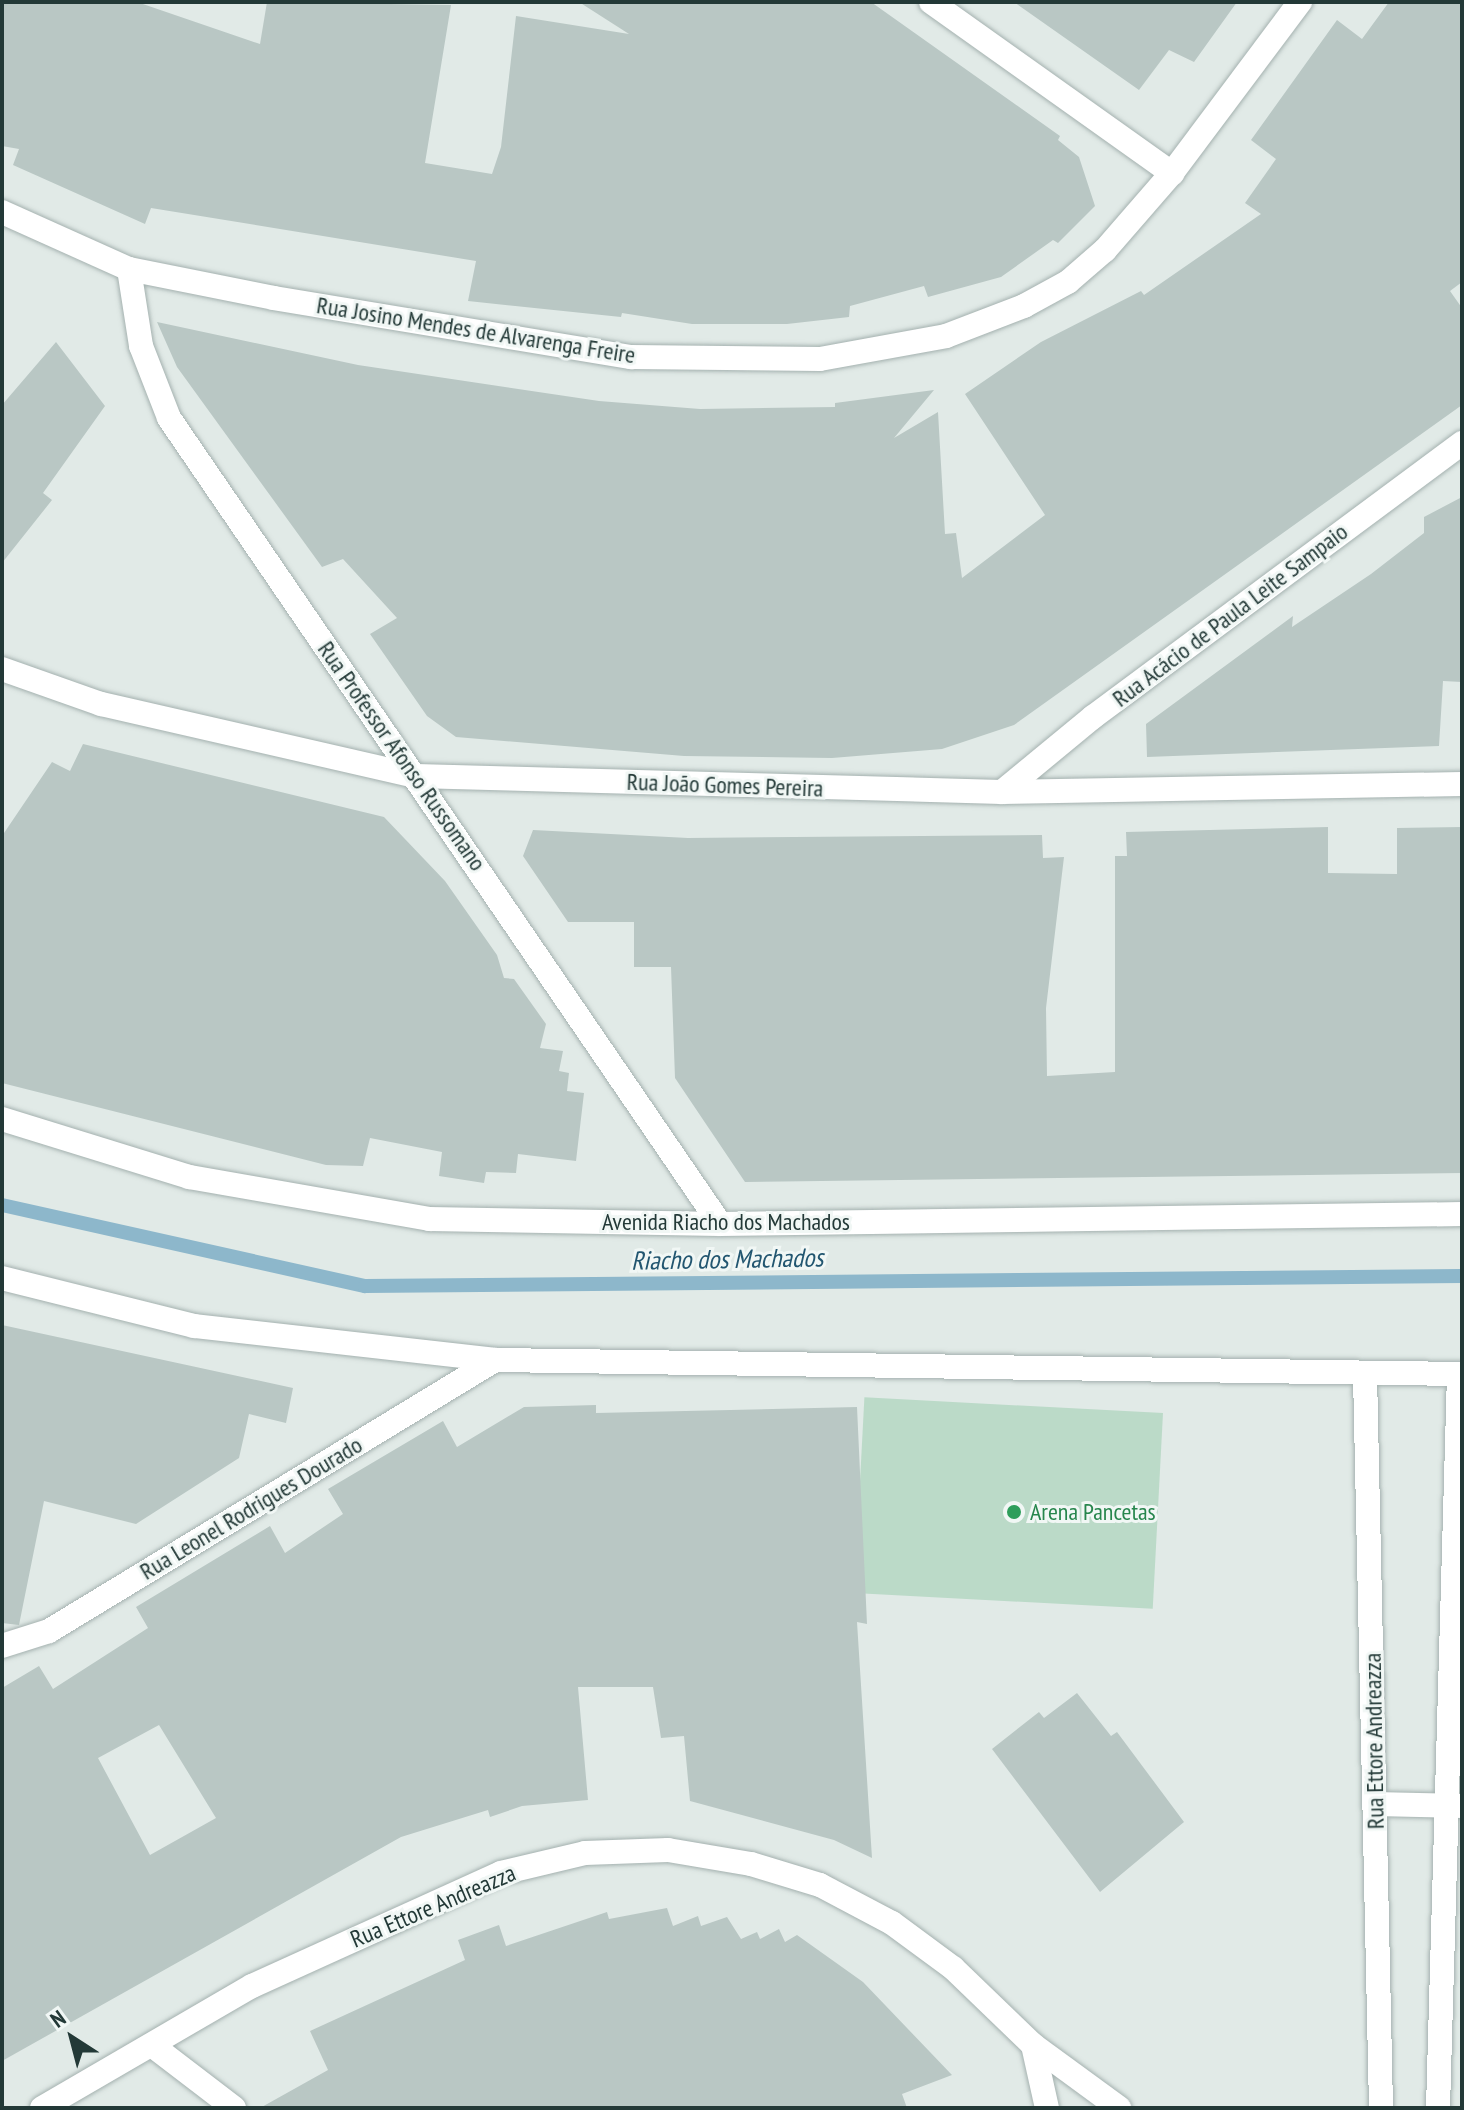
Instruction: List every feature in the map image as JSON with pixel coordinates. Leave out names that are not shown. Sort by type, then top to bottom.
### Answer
[{"type":"street","points":[[931,2],[1172,173]]},
{"type":"street","name":"Rua Josino Mendes de Alvarenga Freire","points":[[2,212],[129,269],[631,357],[820,359],[946,336],[1024,306],[1068,282],[1105,250],[1172,173],[1300,2]]},
{"type":"street","name":"Rua Professor Afonso Russomano","points":[[129,269],[141,346],[169,418],[720,1224]]},
{"type":"street","name":"Rua Acácio de Paula Leite Sampaio","points":[[1002,792],[1093,717],[1462,443]]},
{"type":"street","name":"Rua João Gomes Pereira","points":[[2,669],[101,704],[416,776],[1002,792],[1462,784]]},
{"type":"street","name":"Avenida Riacho dos Machados","points":[[2,1119],[189,1177],[429,1219],[720,1224],[1462,1214]]},
{"type":"street","points":[[2,1278],[194,1326],[495,1360],[1461,1374],[1455,1806],[1434,2108]]},
{"type":"street","name":"Rua Leonel Rodrigues Dourado","points":[[2,1646],[49,1631],[495,1360]]},
{"type":"street","name":"Rua Ettore Andreazza","points":[[1365,1374],[1381,2108]]},
{"type":"street","points":[[1376,1804],[1455,1806]]},
{"type":"street","name":"Rua Ettore Andreazza","points":[[42,2108],[252,1986],[501,1873],[585,1853],[668,1850],[751,1864],[820,1885],[892,1923],[953,1968],[1033,2045],[1119,2108]]},
{"type":"street","points":[[1033,2045],[1047,2108]]},
{"type":"street","points":[[153,2046],[234,2108]]},
{"type":"green space","name":"Arena Pancetas","points":[[864,1397],[1163,1413],[1153,1609],[854,1593]]},
{"type":"building","points":[[2,2],[137,2],[260,44],[267,2],[451,5],[425,163],[492,174],[501,147],[516,16],[629,34],[579,2],[871,2],[1060,136],[1058,140],[1079,157],[1095,206],[1058,243],[1053,240],[1001,277],[928,297],[924,286],[850,306],[849,317],[787,324],[692,324],[622,313],[621,317],[468,301],[476,261],[151,208],[145,224],[13,165],[19,149],[2,146]]},
{"type":"building","points":[[1014,2],[1237,2],[1194,62],[1169,50],[1139,90]]},
{"type":"building","points":[[1389,2],[1462,2],[1462,282],[1450,291],[1462,308],[1462,405],[1014,725],[942,749],[832,758],[684,756],[456,737],[427,716],[370,634],[397,618],[343,559],[322,567],[177,367],[157,322],[358,365],[599,401],[700,409],[835,407],[835,403],[934,390],[894,438],[938,412],[945,534],[956,533],[962,578],[1045,515],[965,394],[1041,342],[1141,291],[1144,295],[1261,214],[1245,203],[1276,159],[1251,140],[1337,20],[1362,39]]},
{"type":"building","points":[[56,342],[105,406],[43,493],[52,500],[2,563],[2,405]]},
{"type":"building","points":[[1462,497],[1462,682],[1443,681],[1439,746],[1147,757],[1146,724],[1293,616],[1292,627],[1371,574],[1424,533],[1424,517]]},
{"type":"building","points":[[83,744],[384,817],[445,881],[497,955],[504,978],[514,979],[546,1024],[540,1048],[563,1051],[559,1071],[569,1073],[567,1091],[584,1093],[576,1161],[518,1154],[516,1173],[486,1172],[484,1183],[439,1176],[442,1152],[370,1138],[363,1166],[326,1165],[2,1083],[2,836],[52,762],[70,771]]},
{"type":"building","points":[[1328,827],[1328,873],[1397,874],[1397,828],[1462,827],[1462,1173],[745,1182],[675,1078],[671,967],[634,967],[634,922],[568,922],[523,856],[533,830],[688,838],[1042,835],[1043,858],[1064,857],[1046,1008],[1047,1076],[1115,1072],[1115,856],[1127,856],[1126,832]]},
{"type":"building","points":[[2,1325],[293,1388],[286,1423],[249,1414],[239,1458],[136,1524],[44,1501],[19,1625],[2,1623]]},
{"type":"building","points":[[596,1405],[596,1413],[857,1407],[867,1624],[857,1622],[872,1858],[834,1840],[690,1801],[684,1736],[661,1738],[653,1687],[578,1687],[588,1800],[522,1806],[490,1817],[488,1810],[401,1837],[2,2061],[2,1688],[39,1666],[53,1689],[148,1628],[136,1607],[270,1526],[285,1553],[343,1514],[328,1489],[443,1421],[457,1447],[524,1407]],"holes":[[[159,1725],[216,1818],[150,1855],[98,1758]]]},
{"type":"building","points":[[1077,1693],[1111,1736],[1117,1732],[1184,1822],[1100,1892],[992,1749],[1039,1712],[1044,1718]]},
{"type":"building","points":[[667,1908],[673,1926],[698,1916],[701,1926],[727,1917],[741,1939],[757,1932],[760,1939],[779,1929],[785,1942],[797,1935],[863,1982],[952,2075],[902,2094],[907,2108],[260,2108],[328,2070],[310,2031],[465,1960],[458,1940],[499,1925],[506,1946],[607,1912],[609,1919]]},
{"type":"waterway","name":"Riacho dos Machados","points":[[2,1205],[365,1286],[1462,1276]]},
{"type":"place","name":"Arena Pancetas","points":[[1014,1512]]}]
